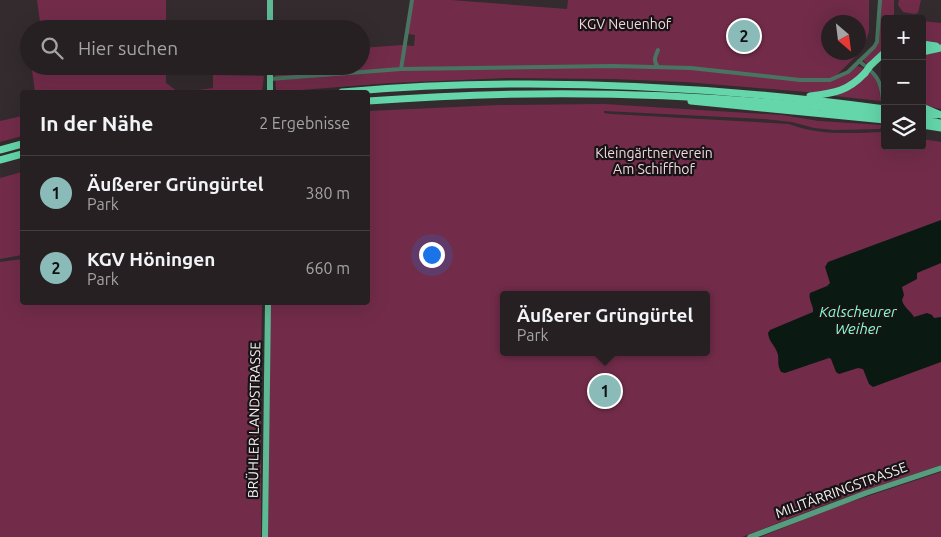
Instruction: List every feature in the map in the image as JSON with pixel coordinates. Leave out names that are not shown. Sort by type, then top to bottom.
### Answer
[{"type":"highway","points":[[926,45],[941,47]]},
{"type":"highway","points":[[926,51],[941,47]]},
{"type":"highway","points":[[800,97],[830,94],[845,90],[855,83],[881,56]]},
{"type":"highway","points":[[368,90],[498,84],[603,84],[682,88],[881,105]]},
{"type":"highway","points":[[370,101],[517,94],[704,97],[881,115]]},
{"type":"highway","points":[[673,97],[703,102],[881,120]]},
{"type":"highway","points":[[926,108],[941,115]]},
{"type":"highway","points":[[926,114],[941,115]]},
{"type":"highway","points":[[926,120],[941,122]]},
{"type":"highway","points":[[926,126],[941,128]]},
{"type":"highway","points":[[0,150],[20,145]]},
{"type":"highway","points":[[0,160],[20,155]]},
{"type":"main road","points":[[270,0],[270,20]]},
{"type":"main road","points":[[270,75],[270,90]]},
{"type":"main road","name":"BRÜHLER LANDSTRASSE","points":[[265,537],[268,305]]},
{"type":"main road","name":"MILITÄRRINGSTRASSE","points":[[750,537],[857,496],[941,468]]},
{"type":"street","points":[[401,70],[412,0]]},
{"type":"street","points":[[370,72],[509,67],[658,67],[691,68],[800,80],[830,80],[848,72],[874,47],[877,42],[880,0]]},
{"type":"street","points":[[658,50],[654,58],[658,67]]},
{"type":"street","points":[[859,61],[877,77],[881,86]]},
{"type":"street","points":[[270,79],[328,75]]},
{"type":"green space","points":[[37,0],[166,0],[166,20],[40,20]]},
{"type":"green space","name":"KGV Neuenhof","points":[[413,0],[451,0],[567,9],[568,0],[869,0],[869,32],[866,40],[866,15],[821,15],[821,60],[852,60],[836,76],[858,66],[865,69],[848,85],[818,93],[685,82],[507,78],[276,90],[275,75],[370,75],[370,47],[414,46],[415,35],[408,34]]},
{"type":"green space","points":[[880,0],[894,0],[894,15],[881,15],[881,51],[868,65],[863,60],[866,60],[866,57],[876,47]]},
{"type":"green space","points":[[899,0],[921,0],[918,13],[903,12],[898,5]]},
{"type":"green space","points":[[926,21],[941,23],[941,45],[926,43]]},
{"type":"green space","points":[[941,51],[941,109],[926,106],[926,54]]},
{"type":"green space","points":[[869,72],[877,82],[881,101],[835,96],[850,89]]},
{"type":"green space","points":[[33,75],[166,75],[166,83],[175,90],[35,90]]},
{"type":"green space","points":[[213,75],[264,76],[262,90],[198,90],[213,88]]},
{"type":"green space","name":"Kleingärtnerverein Am Schiffhof","points":[[604,104],[782,115],[819,121],[881,125],[880,129],[834,130],[764,119],[604,111],[604,113],[611,114],[789,124],[824,132],[881,132],[881,150],[926,150],[926,140],[941,142],[941,465],[840,499],[742,537],[268,537],[270,305],[370,305],[370,111],[498,105]]},
{"type":"green space","points":[[20,116],[20,137],[0,142],[0,121]]},
{"type":"green space","points":[[20,173],[20,255],[0,259],[0,178]]},
{"type":"green space","points":[[20,259],[20,305],[262,305],[261,358],[255,382],[261,398],[261,537],[0,537],[0,262]]},
{"type":"green space","points":[[941,472],[941,537],[761,537],[835,507]]},
{"type":"water","name":"Kalscheurer Weiher","points":[[941,220],[941,263],[917,273],[917,279],[902,287],[904,295],[902,300],[914,317],[927,313],[934,318],[941,317],[941,362],[873,387],[869,384],[863,369],[858,368],[839,374],[829,358],[785,373],[781,372],[778,354],[769,339],[768,333],[770,330],[813,312],[810,293],[830,283],[825,267],[828,262]]},
{"type":"place","name":"KGV Höningen","points":[[744,36]]},
{"type":"place","name":"Äußerer Grüngürtel","points":[[605,391]]}]
